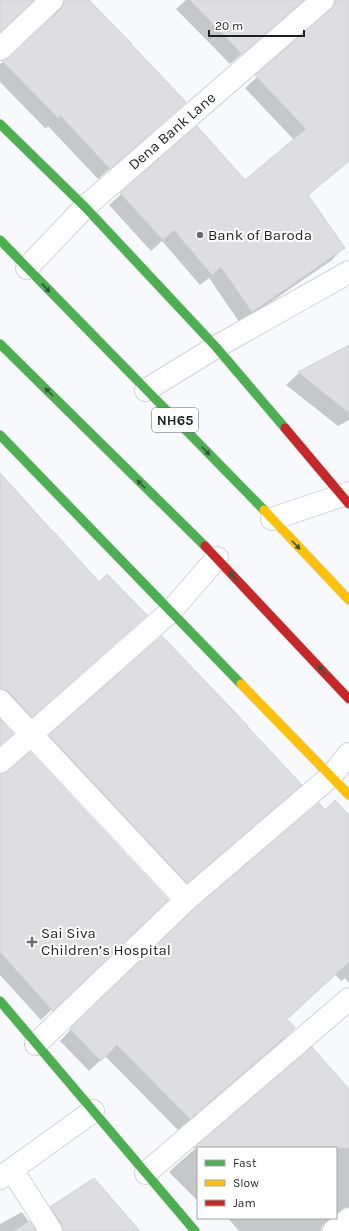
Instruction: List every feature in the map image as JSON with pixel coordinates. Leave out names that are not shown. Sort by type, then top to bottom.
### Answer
[{"type":"main road","points":[[0,124],[85,207],[216,347],[346,498]]},
{"type":"main road","name":"NH65","points":[[0,240],[349,600]]},
{"type":"main road","points":[[0,344],[217,558],[349,699]]},
{"type":"main road","points":[[0,435],[349,795]]},
{"type":"main road","points":[[0,1001],[195,1231]]},
{"type":"street","points":[[0,49],[52,0]]},
{"type":"street","name":"Dena Bank Lane","points":[[27,268],[85,207],[323,0]]},
{"type":"street","points":[[146,390],[216,347],[349,272]]},
{"type":"street","points":[[272,519],[346,498]]},
{"type":"street","points":[[0,762],[171,611],[217,558]]},
{"type":"street","points":[[0,701],[186,900]]},
{"type":"street","points":[[36,1044],[186,900],[331,776],[349,754]]},
{"type":"street","points":[[146,1173],[349,999]]},
{"type":"street","points":[[51,1231],[6,1174],[93,1110]]},
{"type":"street","points":[[334,1231],[349,1219]]},
{"type":"building","points":[[0,0],[34,0],[0,32]]},
{"type":"building","points":[[64,0],[89,0],[186,102],[110,169],[60,115],[58,118],[2,61],[9,58],[61,9],[64,4]]},
{"type":"building","points":[[190,0],[304,0],[242,54]]},
{"type":"building","points":[[335,0],[349,0],[349,161],[308,195],[345,248],[252,312],[221,267],[212,275],[174,230],[163,240],[120,193],[197,126],[245,180],[306,129],[255,75],[331,9],[335,4]]},
{"type":"building","points":[[349,345],[349,413],[298,372]]},
{"type":"building","points":[[0,473],[99,582],[107,574],[147,615],[32,717],[9,692],[4,689],[0,689]]},
{"type":"building","points":[[162,636],[302,785],[187,883],[49,735]]},
{"type":"building","points":[[0,719],[13,734],[0,745]]},
{"type":"building","points":[[30,752],[168,900],[53,1011],[0,952],[0,774],[8,771]]},
{"type":"building","points":[[335,800],[349,815],[349,962],[287,1019],[295,1028],[190,1119],[117,1045],[101,1061],[70,1029],[194,909],[319,803],[325,810]]},
{"type":"building","points":[[312,1047],[349,1089],[349,1148],[194,1148]]},
{"type":"building","points":[[94,1178],[140,1231],[63,1231],[62,1224],[50,1207]]},
{"type":"building","points":[[30,1221],[36,1231],[14,1231]]},
{"type":"traffic: fast","points":[[0,124],[85,207],[216,347],[285,428]]},
{"type":"traffic: fast","points":[[0,240],[264,510]]},
{"type":"traffic: fast","points":[[0,344],[205,546]]},
{"type":"traffic: fast","points":[[0,435],[241,684]]},
{"type":"traffic: fast","points":[[0,1001],[195,1231]]},
{"type":"traffic: slow","points":[[264,510],[349,600]]},
{"type":"traffic: slow","points":[[241,684],[349,795]]},
{"type":"traffic: jam","points":[[285,428],[349,504]]},
{"type":"traffic: jam","points":[[205,546],[349,699]]},
{"type":"place","name":"Bank of Baroda","points":[[200,235]]},
{"type":"place","name":"Sai Siva Children’s Hospital","points":[[32,942]]}]
